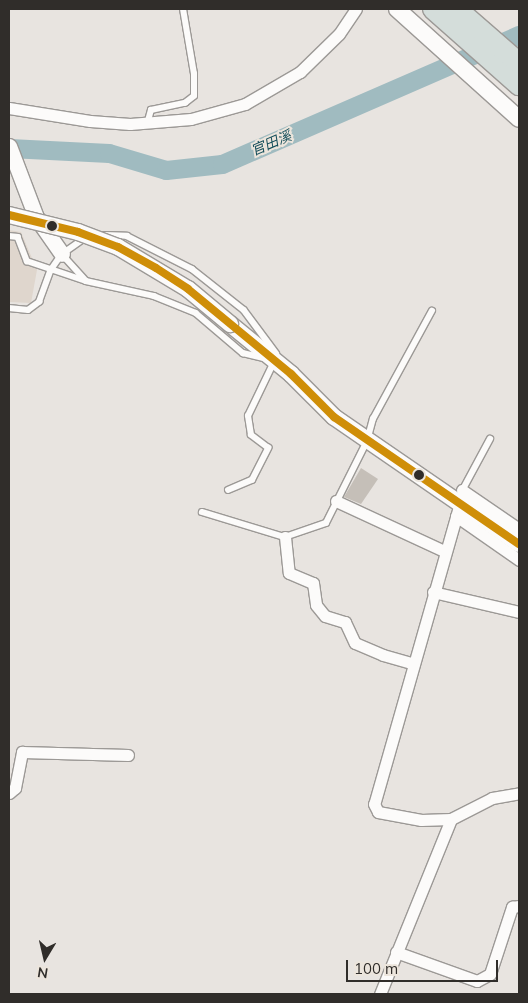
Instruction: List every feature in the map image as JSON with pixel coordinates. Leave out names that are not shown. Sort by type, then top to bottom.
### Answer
[{"type":"highway","points":[[433,9],[519,85]]},
{"type":"highway","points":[[458,9],[519,63]]},
{"type":"main road","points":[[397,9],[519,119]]},
{"type":"main road","points":[[9,215],[78,232],[118,247],[188,289],[291,374],[308,394],[367,441],[519,544]]},
{"type":"street","points":[[9,108],[90,121],[130,124],[148,121],[191,119],[245,104],[300,72],[339,34],[356,9]]},
{"type":"street","points":[[9,146],[36,217],[62,254]]},
{"type":"street","points":[[336,501],[444,551]]},
{"type":"street","points":[[460,503],[519,530]]},
{"type":"street","points":[[460,503],[444,551],[374,804],[378,812],[421,820],[451,819],[492,798],[519,793]]},
{"type":"street","points":[[460,503],[519,560]]},
{"type":"street","points":[[284,538],[290,573],[313,583],[316,604],[325,616],[345,622],[355,643],[382,655],[414,664]]},
{"type":"street","points":[[433,592],[519,612]]},
{"type":"street","points":[[9,793],[15,788],[22,752],[128,755]]},
{"type":"street","points":[[380,994],[451,819]]},
{"type":"street","points":[[396,952],[477,981],[490,974],[512,907],[519,906]]},
{"type":"lane","points":[[148,121],[151,110],[185,103],[194,96],[194,74],[184,9]]},
{"type":"lane","points":[[9,308],[28,310],[39,302],[50,271],[62,254],[82,239],[98,235],[127,236],[192,269],[244,310],[291,374]]},
{"type":"lane","points":[[9,236],[18,237],[27,261],[50,271],[86,281],[154,296],[196,313],[243,353],[274,361],[248,416],[251,435],[268,448],[252,480],[228,490]]},
{"type":"lane","points":[[62,254],[86,281]]},
{"type":"lane","points":[[202,512],[284,538],[326,523],[367,441],[373,419],[432,311]]},
{"type":"lane","points":[[460,503],[490,439]]},
{"type":"shaded area","points":[[9,230],[21,232],[37,270],[31,303],[9,302]]},
{"type":"building","points":[[361,468],[378,479],[361,504],[344,497]]},
{"type":"waterway","name":"官田溪","points":[[9,148],[109,153],[166,170],[222,164],[519,35]]},
{"type":"transit line","points":[[9,215],[78,232],[118,247],[156,268],[188,289],[291,374],[334,417],[519,544]]}]
